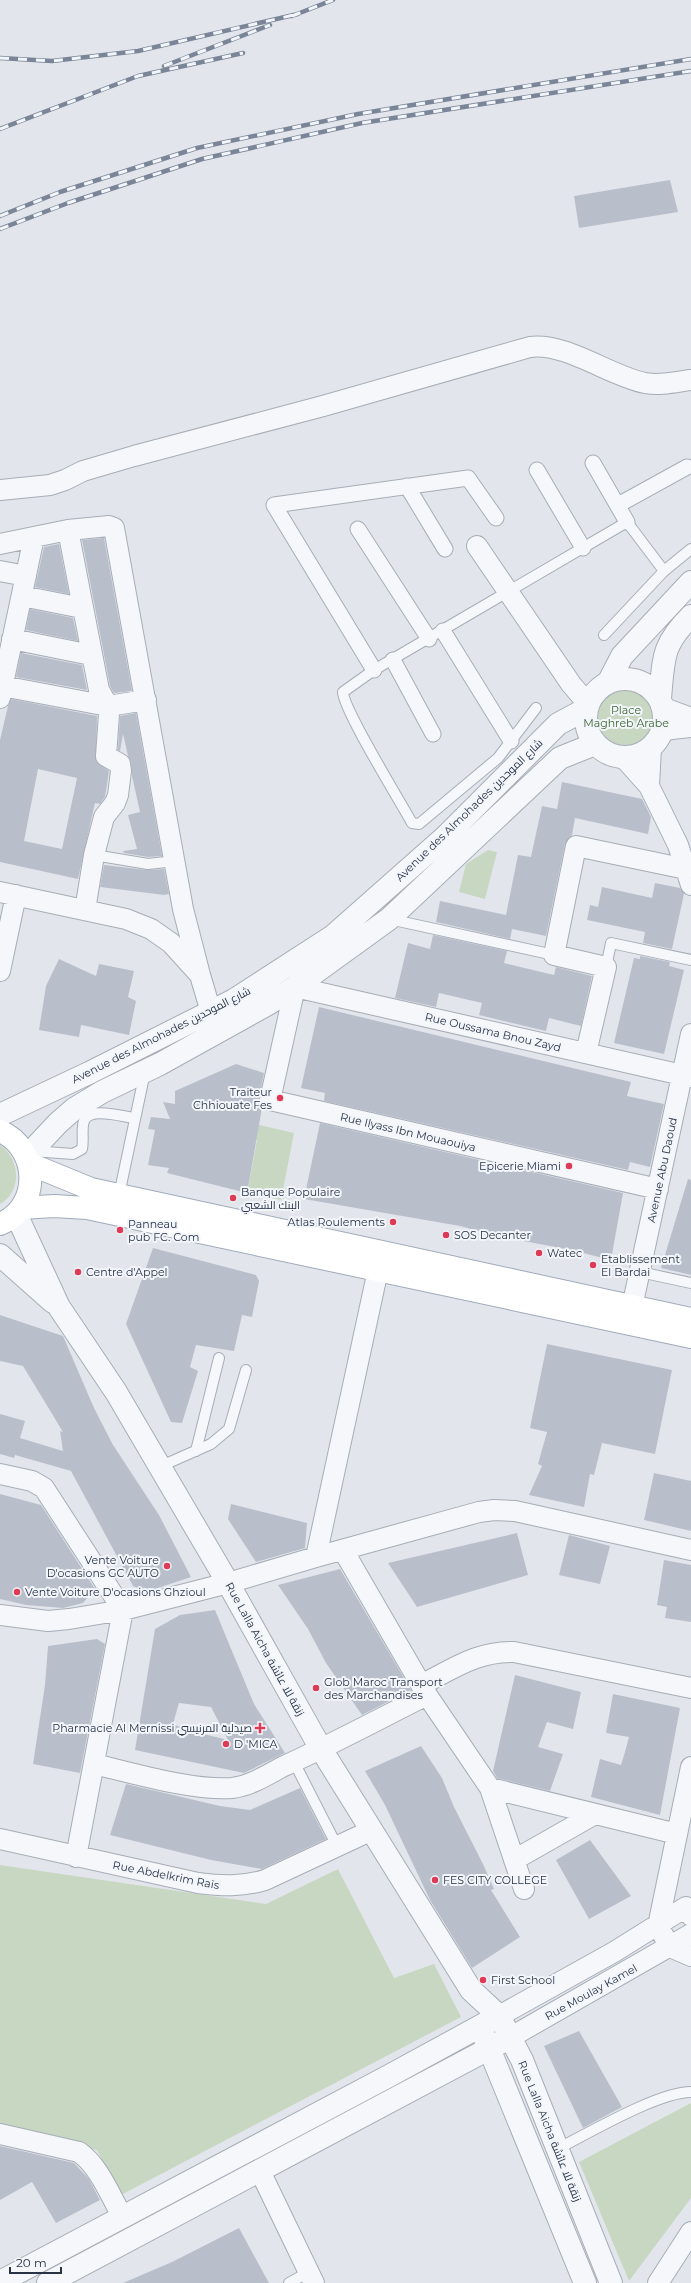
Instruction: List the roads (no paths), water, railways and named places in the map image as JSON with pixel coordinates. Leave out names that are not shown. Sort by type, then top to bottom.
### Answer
[{"type":"main road","points":[[0,1131],[17,1142],[29,1157],[91,1189],[691,1319]]},
{"type":"main road","points":[[12,1215],[31,1182],[29,1157]]},
{"type":"main road","points":[[12,1215],[54,1206],[87,1208],[691,1337]]},
{"type":"street","points":[[0,490],[50,485],[65,480],[83,471],[134,456],[323,406],[530,347],[550,347],[644,383],[666,384],[691,380]]},
{"type":"street","points":[[593,463],[627,522]]},
{"type":"street","points":[[618,505],[687,467]]},
{"type":"street","points":[[537,470],[583,548]]},
{"type":"street","points":[[374,670],[274,505],[468,478],[496,518]]},
{"type":"street","points":[[407,486],[445,548]]},
{"type":"street","points":[[0,544],[68,530],[109,526],[114,528],[183,909],[211,1012]]},
{"type":"street","points":[[358,529],[429,639]]},
{"type":"street","points":[[68,530],[91,655],[99,690],[108,706],[109,720],[106,756],[120,764],[122,771],[115,803],[104,817],[94,855],[85,910]]},
{"type":"street","points":[[34,537],[1,692],[108,706],[146,700]]},
{"type":"street","points":[[477,546],[571,684],[595,697]]},
{"type":"street","points":[[0,571],[26,576]]},
{"type":"street","points":[[691,582],[622,656],[595,697],[586,722],[588,734],[595,744],[613,756],[624,758],[643,754],[652,748],[663,730],[662,703],[664,655],[674,633],[691,616]]},
{"type":"street","points":[[22,596],[82,608]]},
{"type":"street","points":[[443,631],[511,741]]},
{"type":"street","points":[[12,639],[91,655]]},
{"type":"street","points":[[393,660],[433,734]]},
{"type":"street","points":[[595,697],[619,679],[631,679],[642,682],[652,689],[662,703],[691,718]]},
{"type":"street","name":"Avenue des Almohades شارع الموحدين","points":[[0,1115],[211,1012],[281,971],[333,936],[445,837],[558,724],[595,697]]},
{"type":"street","points":[[663,730],[691,727]]},
{"type":"street","name":"Avenue des Almohades شارع الموحدين","points":[[29,1157],[58,1123],[79,1115],[102,1092],[145,1071],[295,987],[389,919],[560,758],[595,744]]},
{"type":"street","points":[[649,786],[652,748]]},
{"type":"street","points":[[624,758],[649,786],[678,845],[689,877]]},
{"type":"street","points":[[586,1053],[606,966],[554,955],[576,846],[689,877]]},
{"type":"street","points":[[0,967],[8,893],[126,919],[151,929],[171,943],[200,975]]},
{"type":"street","name":"Rue Oussama Bnou Zayd","points":[[295,987],[687,1076]]},
{"type":"street","name":"Rue Ilyass Ibn Mouaouiya","points":[[295,987],[270,1100],[658,1189]]},
{"type":"street","name":"Avenue Abu Daoud","points":[[632,1307],[658,1189],[687,1076],[691,1034]]},
{"type":"street","name":"Rue Lalla Aicha زنقة للا عائشة","points":[[12,1215],[59,1307],[116,1392],[228,1583],[321,1748],[370,1831],[489,2021],[511,2037],[522,2060],[611,2283]]},
{"type":"street","name":"Rue Lalla Aicha زنقة للا عائشة","points":[[0,1255],[59,1307]]},
{"type":"street","points":[[316,1557],[378,1270]]},
{"type":"street","points":[[0,1474],[32,1481],[44,1488],[123,1610],[76,1857]]},
{"type":"street","points":[[0,1615],[48,1621],[70,1619],[123,1610],[228,1583],[479,1512],[502,1510],[691,1550]]},
{"type":"street","points":[[343,1550],[424,1690],[490,1788],[524,1889]]},
{"type":"street","points":[[94,1764],[215,1788],[233,1788],[247,1784],[321,1748],[424,1690],[481,1655],[495,1651],[566,1662],[691,1688]]},
{"type":"street","points":[[691,1767],[658,1926],[670,1947],[691,1956]]},
{"type":"street","points":[[490,1788],[677,1834]]},
{"type":"street","points":[[514,1860],[595,1814]]},
{"type":"street","name":"Rue Abdelkrim Raïs","points":[[0,1839],[198,1883],[227,1887],[249,1885],[265,1880],[338,1848],[370,1831]]},
{"type":"street","points":[[0,2282],[122,2216],[387,2077],[689,1909],[668,1880]]},
{"type":"street","name":"Rue Moulay Kamel","points":[[511,2037],[691,1934]]},
{"type":"street","name":"Rue Lalla Aicha زنقة للا عائشة","points":[[489,2021],[489,2048],[585,2283]]},
{"type":"street","points":[[56,2281],[511,2037]]},
{"type":"street","points":[[0,2134],[79,2152],[94,2167],[122,2216]]},
{"type":"street","points":[[260,2171],[312,2278]]},
{"type":"street","points":[[658,2283],[691,2232]]},
{"type":"lane","points":[[536,708],[498,758],[419,824],[412,823],[343,697],[345,688],[374,670],[627,522],[664,571]]},
{"type":"lane","points":[[604,636],[664,571],[691,549]]},
{"type":"lane","points":[[94,855],[148,864],[175,861]]},
{"type":"lane","points":[[389,919],[554,955]]},
{"type":"lane","points":[[606,966],[611,943],[691,960]]},
{"type":"lane","points":[[119,1195],[145,1071]]},
{"type":"lane","points":[[29,1157],[73,1154],[82,1150],[79,1115],[88,1115],[96,1112],[135,1118]]},
{"type":"lane","points":[[640,1272],[691,1283]]},
{"type":"lane","points":[[196,1450],[219,1358]]},
{"type":"lane","points":[[159,1467],[211,1444],[229,1429],[246,1370]]},
{"type":"lane","points":[[294,1762],[338,1848]]},
{"type":"lane","points":[[557,2149],[672,2094],[691,2092]]},
{"type":"lane","points":[[289,2283],[312,2278]]},
{"type":"railway","points":[[292,16],[333,0]]},
{"type":"railway","points":[[0,58],[52,61],[138,51],[298,14]]},
{"type":"railway","points":[[164,66],[270,25]]},
{"type":"railway","points":[[0,129],[138,76],[243,53]]},
{"type":"railway","points":[[0,216],[60,192],[197,148],[358,114],[691,59]]},
{"type":"railway","points":[[0,229],[68,203],[202,159],[362,123],[691,71]]},
{"type":"place","name":"Traiteur Chhiouate Fes","points":[[280,1098]]},
{"type":"place","name":"Epicerie Miami","points":[[569,1166]]},
{"type":"place","name":"Banque Populaire البنك الشعبي","points":[[233,1198]]},
{"type":"place","name":"Atlas Roulements","points":[[393,1222]]},
{"type":"place","name":"Panneau pub FC. Com","points":[[120,1230]]},
{"type":"place","name":"SOS Decanter","points":[[446,1235]]},
{"type":"place","name":"Watec","points":[[539,1253]]},
{"type":"place","name":"Etablissement El Bardai","points":[[593,1265]]},
{"type":"place","name":"Centre d'Appel","points":[[78,1272]]},
{"type":"place","name":"Vente Voiture D'ocasions GC AUTO","points":[[167,1566]]},
{"type":"place","name":"Vente Voiture D'ocasions Ghzioul","points":[[17,1592]]},
{"type":"place","name":"Glob Maroc Transport des Marchandises","points":[[316,1688]]},
{"type":"place","name":"Pharmacie Al Mernissi صيدلية المرنيسي","points":[[260,1728]]},
{"type":"place","name":"D 'MICA","points":[[226,1744]]},
{"type":"place","name":"FES CITY COLLEGE","points":[[435,1880]]},
{"type":"place","name":"First School","points":[[483,1980]]},
{"type":"park label","name":"Place Maghreb Arabe","points":[[626,716]]}]
